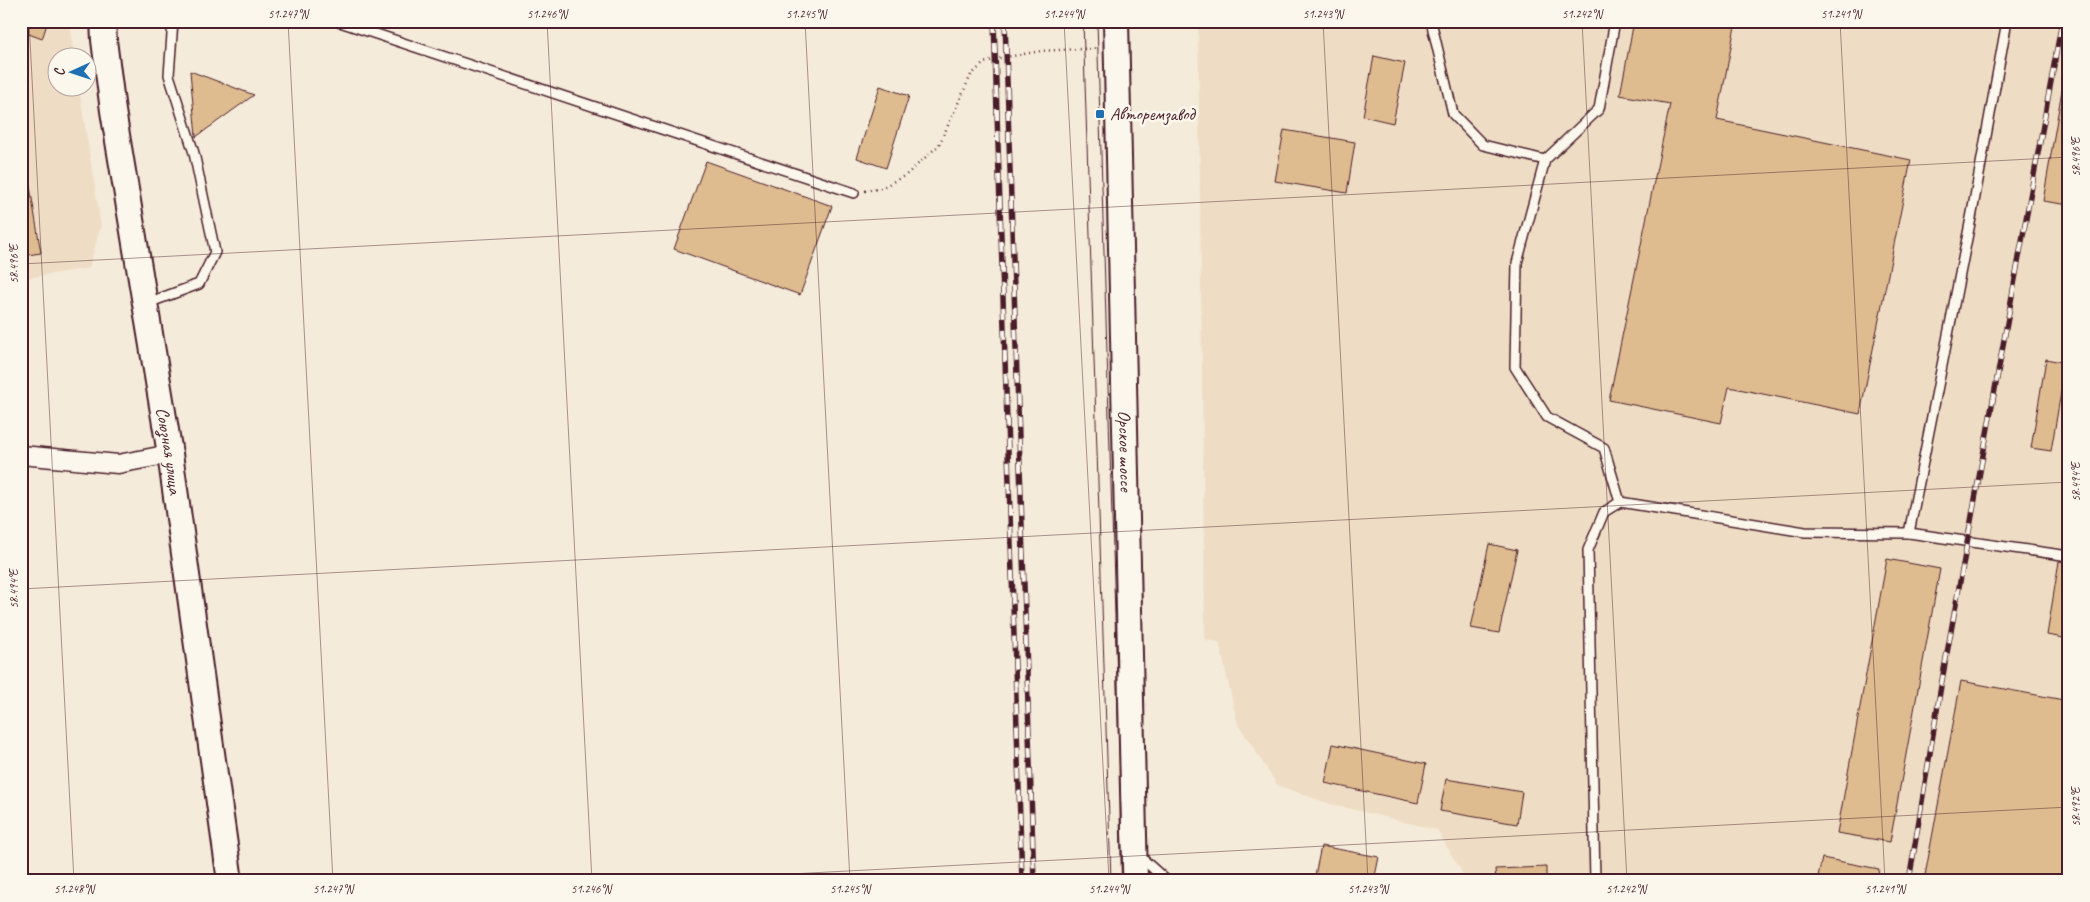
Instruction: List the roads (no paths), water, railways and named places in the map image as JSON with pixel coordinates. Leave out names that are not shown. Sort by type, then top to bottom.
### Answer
[{"type":"main road","name":"Союзная улица","points":[[103,21],[114,111],[170,454],[230,881]]},
{"type":"main road","name":"Орское шоссе","points":[[1116,21],[1135,881]]},
{"type":"street","points":[[21,455],[118,464],[170,454]]},
{"type":"lane","points":[[145,304],[199,284],[215,252],[194,153],[169,75],[173,21]]},
{"type":"lane","points":[[337,21],[854,192]]},
{"type":"lane","points":[[1431,21],[1453,114],[1483,145],[1545,160]]},
{"type":"lane","points":[[1615,21],[1599,109],[1545,160],[1517,263],[1516,367],[1547,417],[1604,448],[1620,502]]},
{"type":"lane","points":[[1910,533],[2007,21]]},
{"type":"lane","points":[[1595,881],[1588,550],[1604,512],[1620,502],[1805,532],[1910,533],[2069,556]]},
{"type":"lane","points":[[1135,852],[1167,881]]},
{"type":"tram line","points":[[1083,21],[1111,881]]},
{"type":"tram line","points":[[1097,21],[1123,881]]},
{"type":"railway","points":[[994,21],[1022,881]]},
{"type":"railway","points":[[1005,21],[1034,881]]},
{"type":"railway","points":[[1909,881],[1941,686],[2062,21]]},
{"type":"place","name":"Авторемзавод","points":[[1100,114]]}]
